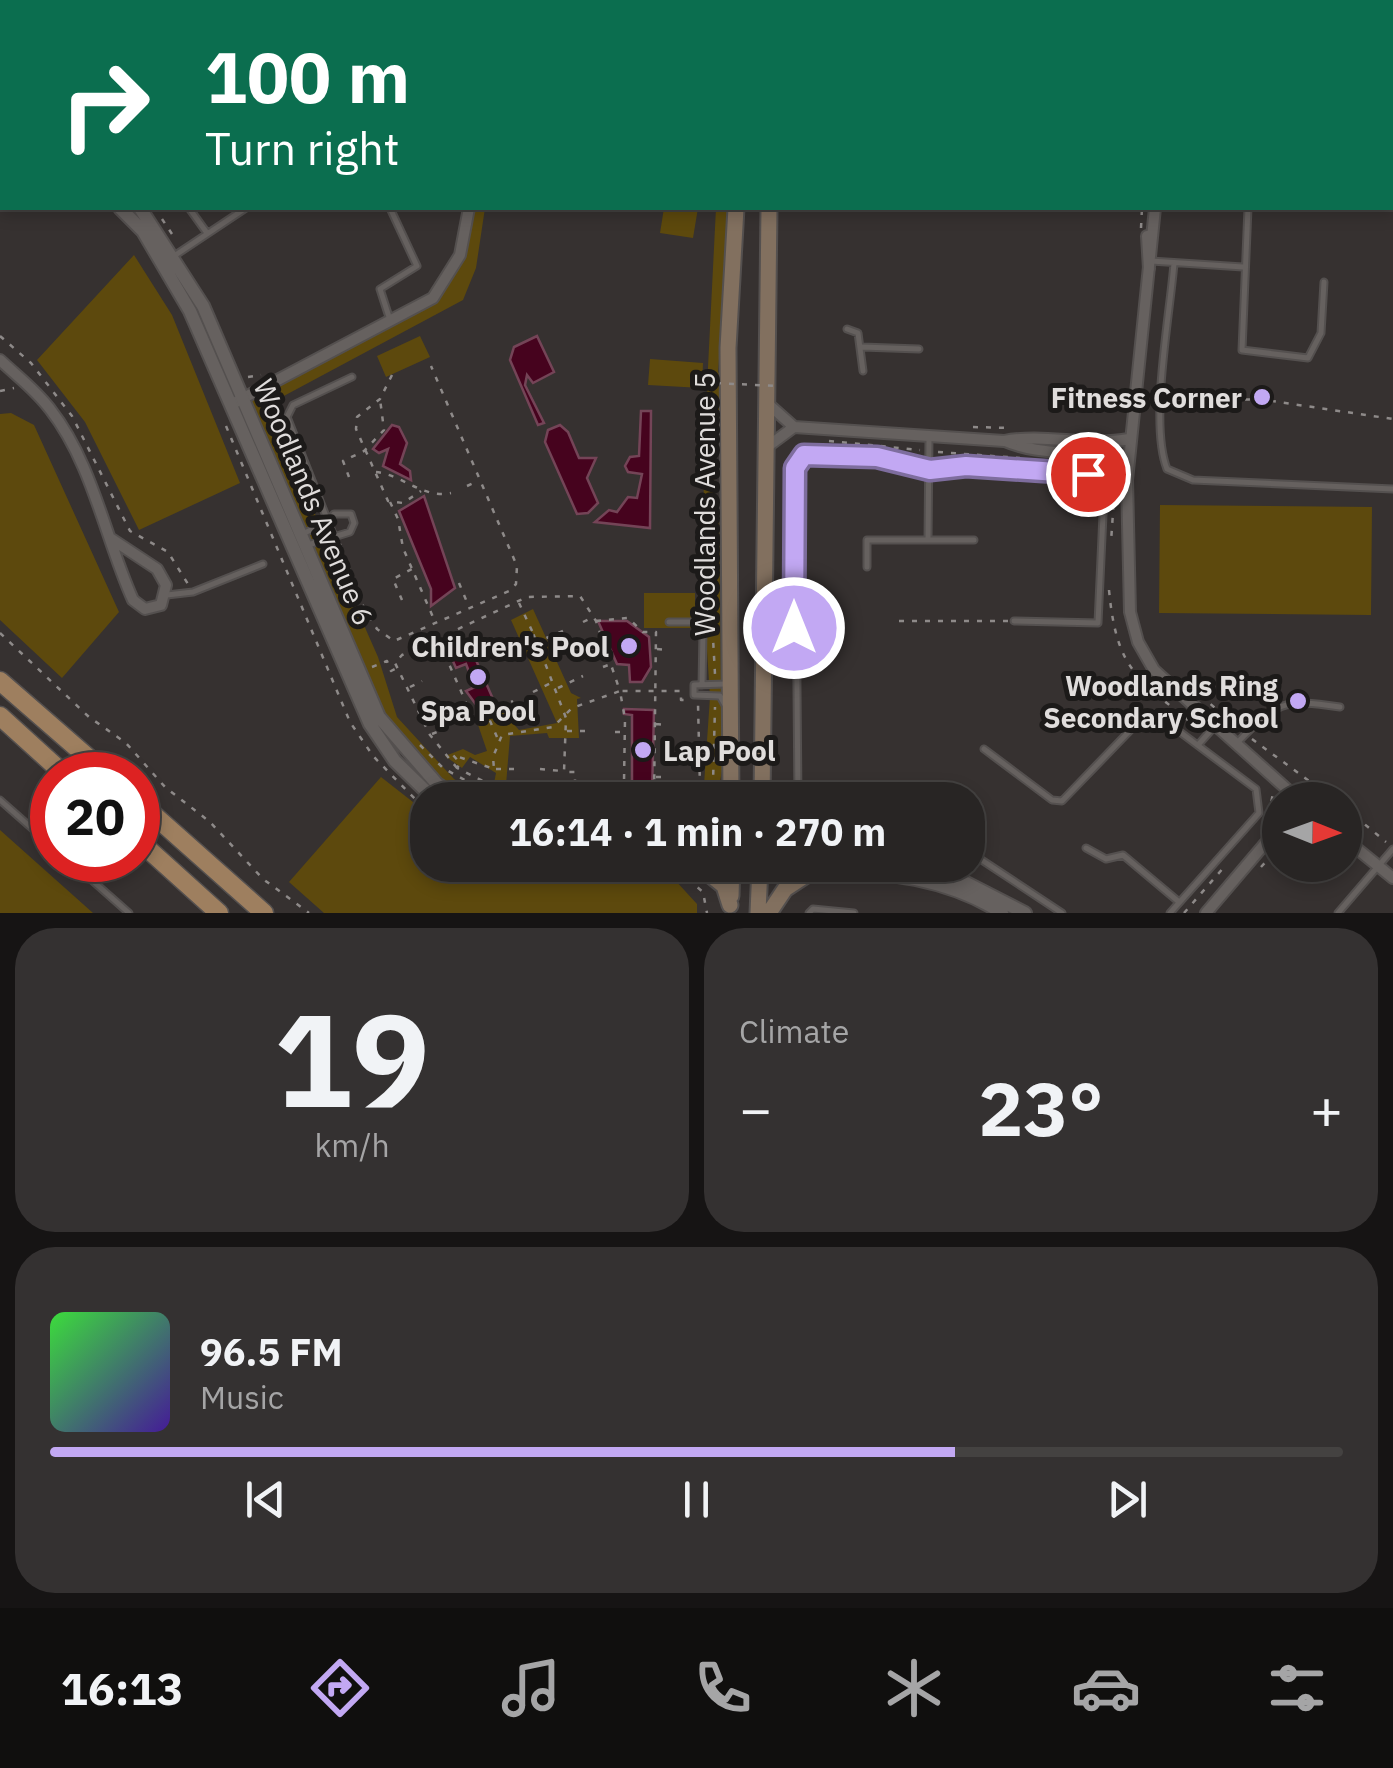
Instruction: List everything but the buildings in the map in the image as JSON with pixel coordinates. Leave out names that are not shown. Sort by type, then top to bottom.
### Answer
[{"type":"main road","name":"Woodlands Avenue 5","points":[[730,782],[730,716],[722,683],[728,348],[736,210]]},
{"type":"main road","points":[[763,782],[768,210]]},
{"type":"main road","points":[[0,680],[82,752]]},
{"type":"main road","points":[[0,716],[40,752]]},
{"type":"main road","points":[[160,821],[264,913]]},
{"type":"main road","points":[[160,860],[219,913]]},
{"type":"main road","points":[[719,882],[724,886],[730,909]]},
{"type":"main road","points":[[730,909],[731,882]]},
{"type":"main road","points":[[758,913],[759,882]]},
{"type":"main road","points":[[769,913],[785,889],[796,882]]},
{"type":"street","name":"Woodlands Avenue 6","points":[[122,210],[168,260]]},
{"type":"street","name":"Woodlands Avenue 6","points":[[141,210],[305,540],[378,717],[436,782]]},
{"type":"street","points":[[237,401],[433,298],[460,255],[470,210]]},
{"type":"street","points":[[1149,210],[1149,264],[1128,464],[1128,584],[1138,642],[1154,670],[1216,724],[1241,739],[1281,782]]},
{"type":"street","points":[[0,360],[40,397],[59,421],[136,604],[156,608],[167,595],[157,570],[110,538]]},
{"type":"street","points":[[764,399],[794,428],[1004,441],[1129,440]]},
{"type":"street","name":"Woodlands Avenue 6","points":[[237,401],[370,724],[395,761],[417,782]]},
{"type":"street","points":[[763,452],[794,428]]},
{"type":"street","points":[[1004,441],[1020,448],[1105,455],[1128,464]]},
{"type":"street","points":[[1206,913],[1262,847]]},
{"type":"street","points":[[1362,853],[1393,878]]},
{"type":"street","points":[[931,882],[958,890],[1002,913]]},
{"type":"street","points":[[965,882],[1026,913]]},
{"type":"lane","points":[[190,210],[207,234]]},
{"type":"lane","points":[[168,260],[243,210]]},
{"type":"lane","points":[[391,210],[418,266],[380,290],[391,322]]},
{"type":"lane","points":[[1248,210],[1242,350],[1308,358],[1321,334],[1324,282]]},
{"type":"lane","points":[[1174,263],[1162,396],[1161,454],[1166,469],[1176,476],[1393,490]]},
{"type":"lane","points":[[1149,264],[1243,268]]},
{"type":"lane","points":[[847,328],[856,331],[862,347],[863,371]]},
{"type":"lane","points":[[862,347],[919,349]]},
{"type":"lane","points":[[333,534],[287,417],[294,405],[352,377]]},
{"type":"lane","points":[[928,540],[929,436]]},
{"type":"lane","points":[[798,782],[794,628],[798,460],[811,452],[828,453],[877,457],[930,470],[966,466],[1079,473],[1102,484],[1098,623],[1014,620]]},
{"type":"lane","points":[[334,514],[350,514],[354,522],[346,534],[305,540],[334,514]]},
{"type":"lane","points":[[867,567],[867,540],[974,540]]},
{"type":"lane","points":[[167,595],[193,592],[262,564]]},
{"type":"lane","points":[[669,622],[696,622],[703,632],[702,685]]},
{"type":"lane","points":[[722,683],[694,685],[694,695],[720,696],[730,716]]},
{"type":"lane","points":[[1241,739],[1277,704],[1287,701],[1340,707]]},
{"type":"lane","points":[[984,749],[1052,800],[1062,801],[1144,716],[1156,714],[1256,789],[1261,804],[1254,819],[1170,913]]},
{"type":"lane","points":[[1198,746],[1216,724]]},
{"type":"lane","points":[[0,800],[30,827]]},
{"type":"lane","points":[[1086,848],[1106,859],[1124,855],[1179,902]]},
{"type":"lane","points":[[1338,913],[1393,849]]},
{"type":"lane","points":[[985,862],[1062,913]]},
{"type":"lane","points":[[93,882],[129,913]]},
{"type":"lane","points":[[808,913],[814,908],[854,913]]},
{"type":"path","points":[[1141,231],[1148,210]]},
{"type":"path","points":[[0,336],[30,362],[72,416],[130,530],[168,552],[193,592]]},
{"type":"path","points":[[346,534],[340,552],[359,588],[362,604],[386,638],[400,641],[510,591],[518,577],[517,566],[431,366]]},
{"type":"path","points":[[714,372],[710,584],[722,683]]},
{"type":"path","points":[[392,375],[380,399],[357,417],[364,451],[383,496],[390,502],[436,625]]},
{"type":"path","points":[[716,383],[776,386]]},
{"type":"path","points":[[0,391],[15,388]]},
{"type":"path","points":[[1162,396],[1266,400],[1393,419]]},
{"type":"path","points":[[349,477],[343,460],[364,451],[386,424],[380,399]]},
{"type":"path","points":[[263,406],[289,476]]},
{"type":"path","points":[[226,426],[350,722],[410,797]]},
{"type":"path","points":[[968,427],[1022,428]]},
{"type":"path","points":[[820,440],[1022,458]]},
{"type":"path","points":[[1097,464],[1113,474],[1115,483],[1110,558]]},
{"type":"path","points":[[374,472],[399,476],[421,491],[450,493]]},
{"type":"path","points":[[467,486],[479,481]]},
{"type":"path","points":[[390,502],[402,503],[421,491]]},
{"type":"path","points":[[402,600],[394,579],[412,569]]},
{"type":"path","points":[[460,583],[469,608]]},
{"type":"path","points":[[1109,588],[1120,655],[1134,675],[1206,736]]},
{"type":"path","points":[[397,668],[402,655],[518,601],[580,596],[613,664],[620,691],[625,732],[624,782]]},
{"type":"path","points":[[518,601],[558,688],[566,718],[564,772]]},
{"type":"path","points":[[583,622],[628,618],[643,632],[656,632],[654,782]]},
{"type":"path","points":[[899,621],[1014,620]]},
{"type":"path","points":[[537,642],[563,631]]},
{"type":"path","points":[[0,633],[89,717],[126,743],[165,787],[210,822],[262,880],[309,913]]},
{"type":"path","points":[[511,644],[532,633]]},
{"type":"path","points":[[437,638],[472,716]]},
{"type":"path","points":[[445,655],[468,642],[482,656],[491,652]]},
{"type":"path","points":[[656,649],[668,650]]},
{"type":"path","points":[[362,658],[369,674]]},
{"type":"path","points":[[372,668],[387,661],[391,670],[397,668]]},
{"type":"path","points":[[604,667],[613,664]]},
{"type":"path","points":[[397,668],[430,735],[457,768],[485,782]]},
{"type":"path","points":[[442,672],[451,668]]},
{"type":"path","points":[[558,688],[584,676]]},
{"type":"path","points":[[1182,680],[1241,739],[1307,782]]},
{"type":"path","points":[[408,687],[422,681]]},
{"type":"path","points":[[533,692],[554,682]]},
{"type":"path","points":[[498,738],[508,732],[553,727],[572,708],[620,691],[681,691],[681,700],[695,700],[698,782]]},
{"type":"path","points":[[713,782],[715,696]]},
{"type":"path","points":[[464,720],[513,701]]},
{"type":"path","points":[[486,714],[498,738],[494,769]]},
{"type":"path","points":[[655,724],[667,724]]},
{"type":"path","points":[[430,735],[444,728]]},
{"type":"path","points":[[565,731],[590,732]]},
{"type":"path","points":[[615,732],[625,732]]},
{"type":"path","points":[[412,737],[443,768],[468,782]]},
{"type":"path","points":[[457,768],[455,752],[462,759],[494,769],[518,769]]},
{"type":"path","points":[[540,770],[575,772],[574,781],[590,782]]},
{"type":"path","points":[[654,777],[666,777]]},
{"type":"path","points":[[692,778],[699,778]]},
{"type":"path","points":[[1362,823],[1393,849]]},
{"type":"path","points":[[1184,913],[1234,854]]},
{"type":"path","points":[[694,882],[699,886],[707,913]]},
{"type":"shaded area","points":[[474,210],[485,210],[476,268],[463,300],[267,405],[378,657],[397,717],[459,782],[438,782],[380,716],[245,398],[434,299],[464,259]]},
{"type":"shaded area","points":[[664,210],[698,210],[693,238],[660,233]]},
{"type":"shaded area","points":[[716,210],[731,210],[714,469],[719,511],[720,782],[704,782],[710,697],[703,588],[704,447]]},
{"type":"shaded area","points":[[134,255],[172,315],[240,483],[139,530],[85,422],[37,360]]},
{"type":"shaded area","points":[[420,336],[430,357],[386,377],[377,356]]},
{"type":"shaded area","points":[[537,336],[554,372],[533,383],[527,375],[525,385],[544,423],[538,425],[510,360],[514,347]]},
{"type":"shaded area","points":[[650,359],[703,363],[702,388],[648,385]]},
{"type":"shaded area","points":[[641,411],[651,411],[650,528],[595,522],[609,510],[617,512],[628,497],[637,498],[642,474],[628,472],[625,466],[630,457],[639,456]]},
{"type":"shaded area","points":[[11,413],[34,425],[119,612],[62,678],[0,620],[0,414]]},
{"type":"shaded area","points":[[392,425],[399,427],[407,443],[400,464],[410,471],[411,480],[383,466],[388,449],[379,453],[373,449]]},
{"type":"shaded area","points":[[560,425],[568,432],[579,458],[596,458],[587,478],[598,503],[588,513],[577,514],[545,442],[548,430]]},
{"type":"shaded area","points":[[424,496],[455,588],[431,606],[431,589],[399,511]]},
{"type":"shaded area","points":[[1160,505],[1372,507],[1371,615],[1159,613]]},
{"type":"shaded area","points":[[644,593],[695,593],[695,628],[644,628]]},
{"type":"shaded area","points":[[533,609],[571,693],[581,698],[577,699],[579,738],[549,738],[547,733],[510,736],[506,782],[494,782],[496,773],[470,757],[462,768],[445,756],[463,749],[475,755],[487,751],[476,719],[500,709],[519,730],[557,723],[511,620]]},
{"type":"shaded area","name":"Children's Pool","points":[[598,621],[627,621],[649,637],[651,667],[642,682],[630,682],[629,665],[617,664]]},
{"type":"shaded area","name":"Spa Pool","points":[[472,651],[493,699],[477,706],[466,691],[475,687],[466,664],[456,668],[452,659]]},
{"type":"shaded area","name":"Lap Pool","points":[[624,709],[654,710],[652,782],[632,782],[632,715],[624,714]]},
{"type":"shaded area","points":[[381,777],[410,800],[410,882],[677,882],[697,904],[697,913],[324,913],[289,882]]},
{"type":"shaded area","points":[[0,830],[30,857],[30,882],[58,882],[93,913],[0,913]]},
{"type":"place","name":"Fitness Corner","points":[[1262,397]]},
{"type":"place","name":"Children's Pool","points":[[629,646]]},
{"type":"place","name":"Spa Pool","points":[[478,677]]},
{"type":"place","name":"Woodlands Ring Secondary School","points":[[1298,701]]},
{"type":"place","name":"Lap Pool","points":[[643,750]]},
{"type":"route","points":[[794,628],[795,468],[804,455],[811,452],[877,457],[930,470],[966,466],[1088,474]]}]
